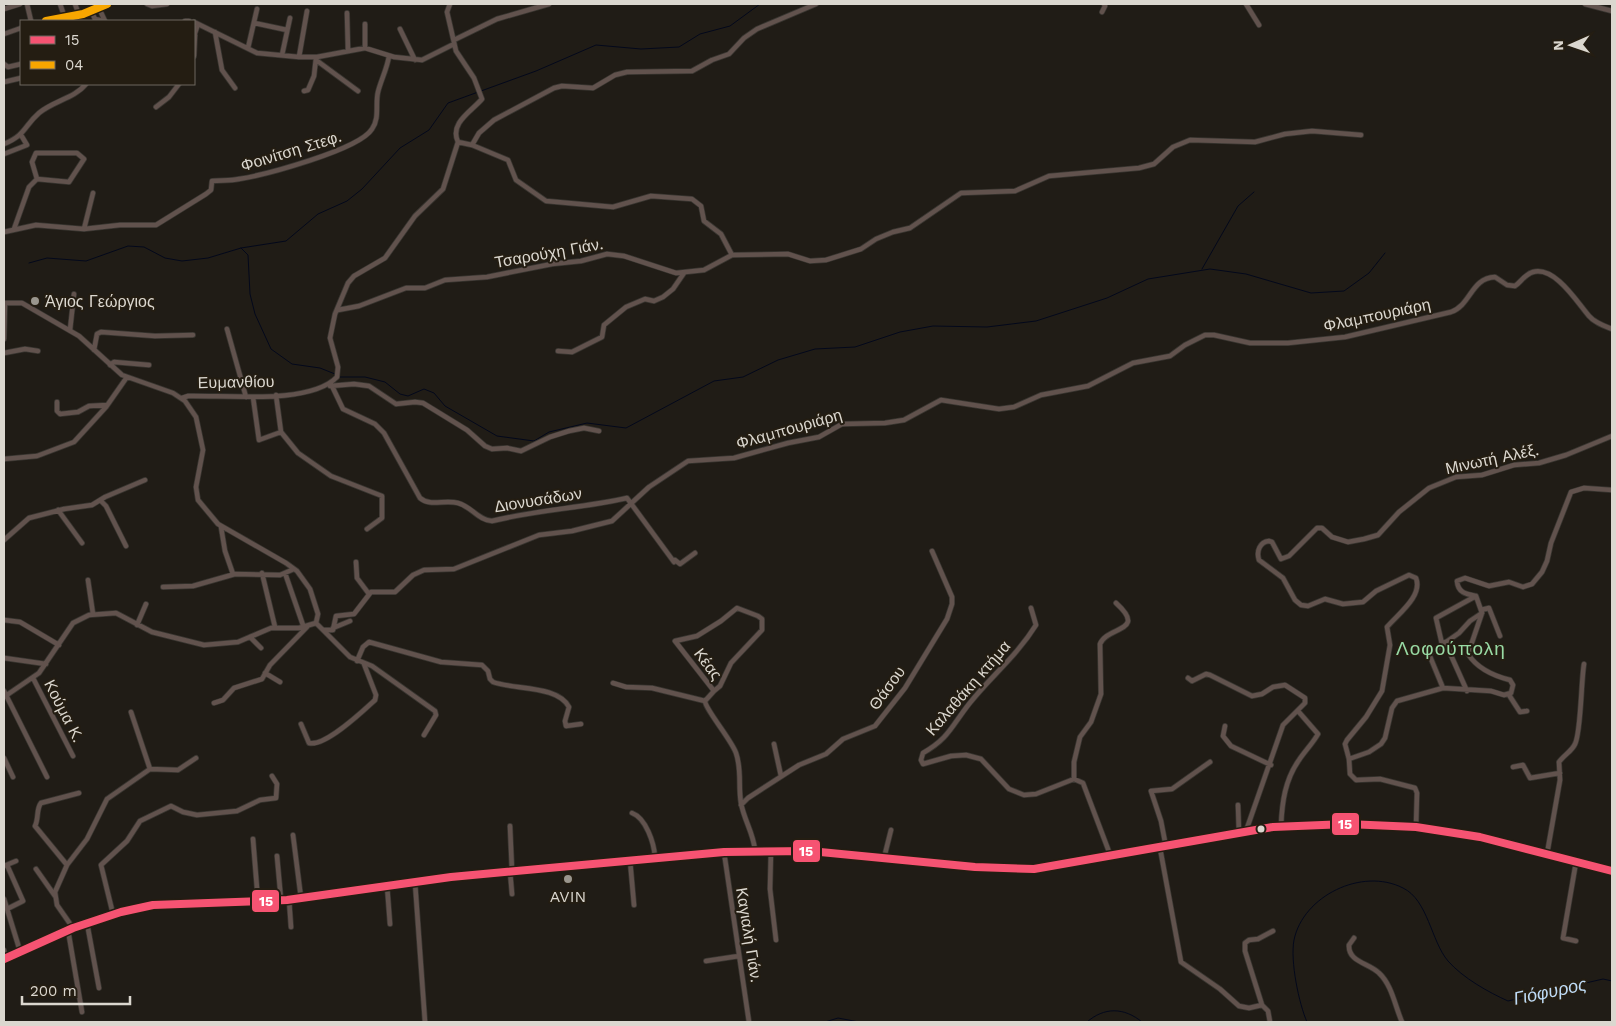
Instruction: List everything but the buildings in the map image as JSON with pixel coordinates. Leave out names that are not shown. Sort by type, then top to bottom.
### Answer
[{"type":"street","points":[[4,9],[20,4]]},
{"type":"street","points":[[27,4],[31,20]]},
{"type":"street","points":[[60,4],[65,18]]},
{"type":"street","points":[[74,4],[79,15]]},
{"type":"street","points":[[52,20],[79,15],[98,6],[108,4]]},
{"type":"street","points":[[147,4],[152,6],[167,4]]},
{"type":"street","points":[[324,387],[336,379],[338,373],[330,342],[338,310],[352,277],[385,258],[415,216],[443,189],[458,142],[456,134],[458,125],[481,101],[482,96],[461,61],[454,42],[447,12],[450,4]]},
{"type":"street","points":[[196,23],[259,53],[316,59],[348,50],[366,48],[389,56],[415,60],[429,58],[497,19],[549,4]]},
{"type":"street","points":[[472,145],[479,133],[494,120],[554,88],[565,86],[593,88],[615,75],[627,72],[680,73],[696,70],[712,60],[729,54],[744,38],[757,30],[816,4]]},
{"type":"street","points":[[1102,12],[1104,4]]},
{"type":"street","points":[[1246,4],[1259,25]]},
{"type":"street","points":[[1585,4],[1612,11]]},
{"type":"street","points":[[98,6],[104,20]]},
{"type":"street","points":[[248,48],[257,9]]},
{"type":"street","points":[[299,57],[307,10]]},
{"type":"street","points":[[90,11],[95,19],[100,20]]},
{"type":"street","points":[[347,13],[348,50]]},
{"type":"street","points":[[282,55],[290,18]]},
{"type":"street","points":[[254,23],[287,30]]},
{"type":"street","points":[[365,24],[366,48]]},
{"type":"street","points":[[4,34],[20,28]]},
{"type":"street","points":[[400,29],[415,60]]},
{"type":"street","points":[[215,32],[223,71],[235,88]]},
{"type":"street","name":"Φοινίτση Στεφ.","points":[[4,232],[49,225],[84,229],[156,225],[206,194],[211,189],[212,181],[238,179],[271,172],[356,143],[370,133],[374,126],[378,93],[389,56]]},
{"type":"street","points":[[316,59],[358,91]]},
{"type":"street","points":[[304,91],[308,90],[314,77],[316,59]]},
{"type":"street","points":[[4,64],[8,67],[20,64]]},
{"type":"street","points":[[4,82],[20,78]]},
{"type":"street","points":[[4,144],[21,135],[39,112],[83,85]]},
{"type":"street","points":[[156,107],[170,96],[178,85]]},
{"type":"street","name":"Τσαρούχη Γιάν.","points":[[338,310],[359,306],[406,288],[426,288],[445,280],[487,277],[581,261],[607,254],[624,256],[670,272],[684,273],[710,268],[732,255],[788,254],[810,261],[826,260],[861,249],[876,239],[910,228],[961,193],[1015,191],[1049,176],[1139,168],[1154,164],[1173,147],[1190,140],[1255,142],[1285,134],[1312,131],[1361,135]]},
{"type":"street","points":[[4,154],[27,145],[21,135]]},
{"type":"street","points":[[458,142],[472,145],[508,160],[517,182],[550,202],[615,206],[648,196],[695,200],[701,206],[704,221],[721,234],[732,255]]},
{"type":"street","points":[[36,153],[77,153],[84,158],[70,182],[37,178],[32,162],[36,153]]},
{"type":"street","points":[[14,229],[29,187],[37,178]]},
{"type":"street","points":[[84,229],[93,193]]},
{"type":"street","name":"Φλαμπουριάρη","points":[[368,594],[374,592],[396,592],[418,572],[431,568],[448,570],[461,567],[539,535],[610,522],[666,473],[688,460],[734,458],[788,443],[819,437],[842,424],[885,423],[904,420],[941,400],[999,409],[1014,407],[1042,395],[1088,386],[1133,363],[1170,356],[1184,345],[1205,335],[1267,344],[1357,334],[1455,311],[1464,304],[1477,284],[1490,277],[1496,278],[1512,287],[1529,273],[1537,271],[1547,273],[1578,300],[1590,317],[1612,329]]},
{"type":"street","points":[[558,351],[572,352],[602,337],[604,325],[626,307],[645,298],[654,301],[663,297],[673,289],[684,273]]},
{"type":"street","points":[[70,330],[74,294]]},
{"type":"street","points":[[4,339],[4,303],[20,302],[70,330],[110,365],[127,376],[182,398],[196,417],[204,450],[196,487],[197,496],[212,519],[221,526],[294,569],[310,590],[318,614],[316,623]]},
{"type":"street","points":[[227,329],[246,397]]},
{"type":"street","points":[[94,350],[97,334],[101,332],[148,336],[193,335]]},
{"type":"street","points":[[4,353],[25,349],[38,351]]},
{"type":"street","points":[[110,365],[116,362],[149,365]]},
{"type":"street","points":[[4,459],[37,456],[70,444],[107,405],[127,376]]},
{"type":"street","name":"Ευμανθίου","points":[[182,398],[188,396],[253,398],[332,386],[364,385],[378,391],[396,404],[423,403],[468,430],[485,446],[492,449],[506,448],[521,451],[550,437],[569,431],[584,428],[599,431]]},
{"type":"street","name":"Διονυσάδων","points":[[332,386],[343,409],[375,424],[384,434],[420,498],[424,501],[456,502],[471,508],[483,519],[492,521],[559,508],[606,504],[627,498],[632,502]]},
{"type":"street","points":[[276,395],[281,432],[298,454],[328,475],[382,496],[382,518],[368,529]]},
{"type":"street","points":[[253,398],[259,440],[281,432]]},
{"type":"street","points":[[57,402],[57,411],[60,414],[80,412],[88,406],[107,405]]},
{"type":"street","name":"Μινωτή Αλέξ.","points":[[1349,759],[1345,744],[1366,718],[1382,691],[1390,645],[1387,627],[1407,605],[1418,583],[1416,578],[1409,575],[1400,579],[1376,591],[1363,602],[1343,604],[1324,599],[1308,606],[1301,605],[1295,600],[1283,578],[1259,560],[1258,549],[1261,544],[1269,541],[1272,542],[1281,559],[1289,556],[1317,528],[1322,528],[1332,537],[1348,542],[1364,539],[1378,534],[1399,512],[1429,488],[1456,477],[1482,475],[1514,465],[1539,463],[1566,455],[1612,436]]},
{"type":"street","points":[[4,540],[29,518],[58,510],[86,507],[101,501],[105,496],[145,480]]},
{"type":"street","points":[[1476,596],[1463,594],[1459,589],[1457,580],[1465,578],[1489,586],[1508,582],[1523,587],[1532,584],[1542,572],[1547,561],[1554,535],[1571,492],[1584,488],[1612,490]]},
{"type":"street","points":[[101,501],[126,546]]},
{"type":"street","points":[[632,502],[674,562],[675,560],[680,564],[695,553]]},
{"type":"street","points":[[58,510],[82,543]]},
{"type":"street","points":[[221,526],[225,551],[233,574]]},
{"type":"street","name":"Θάσου","points":[[741,805],[748,798],[799,764],[826,754],[843,739],[872,728],[905,688],[947,618],[952,604],[952,597],[932,551]]},
{"type":"street","points":[[333,628],[336,616],[352,615],[368,594],[358,578],[356,562]]},
{"type":"street","points":[[163,587],[193,586],[233,574],[285,573],[294,569]]},
{"type":"street","points":[[262,573],[275,627]]},
{"type":"street","points":[[285,573],[306,627]]},
{"type":"street","points":[[88,580],[93,614]]},
{"type":"street","points":[[1476,596],[1481,612],[1468,654],[1471,660],[1494,676],[1510,680],[1513,689],[1509,695]]},
{"type":"street","points":[[1467,691],[1444,643],[1436,618],[1476,596]]},
{"type":"street","points":[[1111,857],[1083,783],[1074,779],[1074,762],[1080,737],[1091,722],[1101,694],[1100,644],[1104,637],[1124,628],[1128,621],[1127,614],[1116,603]]},
{"type":"street","points":[[138,625],[146,604]]},
{"type":"street","name":"Κέας","points":[[705,701],[720,686],[731,663],[762,630],[762,620],[758,616],[736,608],[721,621],[697,636],[675,641],[714,691]]},
{"type":"street","name":"Καλαθάκη κτήμα","points":[[1031,608],[1036,625],[1028,638],[970,704],[948,735],[940,744],[923,753],[921,760],[923,764],[952,756],[981,759],[1009,789],[1024,795],[1036,794],[1074,779]]},
{"type":"street","points":[[1443,688],[1429,654],[1459,633],[1481,612],[1489,608],[1500,636]]},
{"type":"street","points":[[47,777],[5,694],[33,678],[46,664],[75,621],[93,614],[116,613],[155,633],[204,645],[235,642],[250,638],[275,627],[306,627],[316,623]]},
{"type":"street","points":[[4,620],[20,622],[59,645]]},
{"type":"street","points":[[324,630],[330,631],[350,621]]},
{"type":"street","points":[[316,623],[348,655],[357,661],[372,666],[435,711],[436,715],[424,735]]},
{"type":"street","points":[[214,703],[223,700],[232,689],[260,679],[306,627]]},
{"type":"street","points":[[250,638],[261,648]]},
{"type":"street","points":[[357,661],[363,646],[369,642],[441,662],[482,665],[488,670],[490,680],[493,682],[549,693],[558,697],[569,707],[565,721],[566,726],[581,724]]},
{"type":"street","points":[[4,658],[46,664]]},
{"type":"street","points":[[301,724],[309,743],[318,744],[330,737],[372,702],[376,695],[364,664]]},
{"type":"street","points":[[1547,854],[1560,773],[1559,762],[1573,748],[1578,736],[1584,664]]},
{"type":"street","points":[[264,673],[280,682]]},
{"type":"street","points":[[1188,678],[1192,681],[1206,674],[1210,675],[1252,696],[1262,694],[1274,687],[1285,685],[1305,698],[1305,703],[1283,725],[1271,765],[1246,832]]},
{"type":"street","name":"Κούμα Κ.","points":[[33,678],[73,756]]},
{"type":"street","points":[[613,683],[659,689],[705,701],[706,706],[720,724],[736,752],[741,774],[741,805],[752,830],[754,850]]},
{"type":"street","points":[[1416,828],[1417,790],[1380,779],[1356,780],[1350,774],[1349,759],[1369,752],[1381,744],[1385,738],[1392,708],[1397,701],[1443,688],[1509,695]]},
{"type":"street","points":[[1509,695],[1520,712],[1527,712]]},
{"type":"street","points":[[1281,826],[1283,797],[1287,782],[1299,760],[1318,734],[1298,711]]},
{"type":"street","points":[[131,712],[150,769]]},
{"type":"street","points":[[1225,726],[1223,736],[1229,744],[1271,765]]},
{"type":"street","points":[[774,744],[781,776]]},
{"type":"street","points":[[4,758],[12,777]]},
{"type":"street","points":[[55,896],[67,865],[87,839],[107,799],[150,769],[178,770],[196,758]]},
{"type":"street","points":[[1210,762],[1172,789],[1152,791],[1163,847],[1180,962],[1220,989],[1239,1006],[1249,1008],[1262,1005]]},
{"type":"street","points":[[1513,767],[1523,765],[1530,778],[1560,773]]},
{"type":"street","points":[[114,914],[101,865],[127,841],[140,821],[171,806],[183,812],[197,815],[230,813],[244,809],[260,800],[276,798],[277,784],[272,776]]},
{"type":"street","points":[[67,865],[35,826],[41,803],[79,793]]},
{"type":"street","points":[[1238,805],[1239,833]]},
{"type":"street","points":[[632,814],[636,815],[649,833],[655,857]]},
{"type":"street","points":[[4,950],[4,958],[87,923],[114,914],[164,904],[281,900],[387,885],[511,871],[655,857],[754,850],[818,852],[975,867],[1034,869],[1281,826],[1346,824],[1416,828],[1480,837],[1612,871]]},
{"type":"street","points":[[510,826],[512,894]]},
{"type":"street","points":[[884,858],[891,830]]},
{"type":"street","points":[[293,835],[301,898]]},
{"type":"street","points":[[254,839],[258,901]]},
{"type":"street","points":[[771,850],[770,889],[776,940]]},
{"type":"street","name":"Καγιαλή Γιάν.","points":[[724,852],[748,1022]]},
{"type":"street","points":[[277,856],[281,900]]},
{"type":"street","points":[[630,860],[634,905]]},
{"type":"street","points":[[8,910],[23,902],[6,866],[16,861]]},
{"type":"street","points":[[1576,862],[1563,938],[1576,941]]},
{"type":"street","points":[[36,869],[55,896],[70,929],[82,1012]]},
{"type":"street","points":[[415,882],[426,1022]]},
{"type":"street","points":[[387,885],[390,924]]},
{"type":"street","points":[[4,899],[20,951]]},
{"type":"street","points":[[289,899],[292,926]]},
{"type":"street","points":[[87,923],[99,988]]},
{"type":"street","points":[[1270,1022],[1268,1011],[1262,1005],[1244,946],[1246,941],[1258,939],[1273,931]]},
{"type":"street","points":[[1354,938],[1349,945],[1350,953],[1356,959],[1372,966],[1385,980],[1402,1022]]},
{"type":"street","points":[[706,961],[739,956]]},
{"type":"waterway","points":[[29,263],[47,258],[86,261],[128,246],[144,247],[165,258],[182,261],[208,258],[241,248],[286,241],[318,214],[347,201],[362,189],[400,148],[429,130],[448,103],[536,71],[596,45],[641,49],[679,47],[700,34],[730,26],[760,4]]},
{"type":"waterway","points":[[1202,269],[1238,206],[1254,192]]},
{"type":"waterway","points":[[241,248],[248,255],[250,294],[255,314],[271,349],[292,364],[320,368],[335,374]]},
{"type":"waterway","points":[[339,377],[365,377],[385,382],[400,394],[408,396],[424,389],[434,393],[445,406],[497,436],[534,441],[549,432],[587,423],[626,428],[714,381],[743,377],[778,360],[815,349],[855,347],[900,332],[933,326],[987,327],[1036,321],[1107,298],[1148,279],[1210,269],[1246,274],[1311,293],[1344,291],[1369,273],[1385,253]]},
{"type":"waterway","name":"Γιόφυρος","points":[[1307,1022],[1298,994],[1293,959],[1294,940],[1300,924],[1309,910],[1336,890],[1370,881],[1387,882],[1403,888],[1411,894],[1424,911],[1437,943],[1448,961],[1476,984],[1508,1001],[1603,979],[1612,981]]},
{"type":"waterway","name":"Γιόφυρος","points":[[1087,1022],[1107,1011],[1121,1011],[1142,1022]]},
{"type":"waterway","name":"Γιόφυρος","points":[[825,1022],[838,1018],[859,1022]]},
{"type":"transit line","name":"04","points":[[51,20],[83,14],[107,4]]},
{"type":"transit line","name":"15","points":[[4,959],[73,928],[121,912],[153,905],[287,900],[451,877],[724,852],[810,851],[975,867],[1034,869],[1273,827],[1347,824],[1416,827],[1480,837],[1612,871]]},
{"type":"place","name":"Άγιος Γεώργιος","points":[[35,301]]},
{"type":"place","name":"AVIN","points":[[568,879]]},
{"type":"district","name":"Λοφούπολη","points":[[1451,648]]}]
